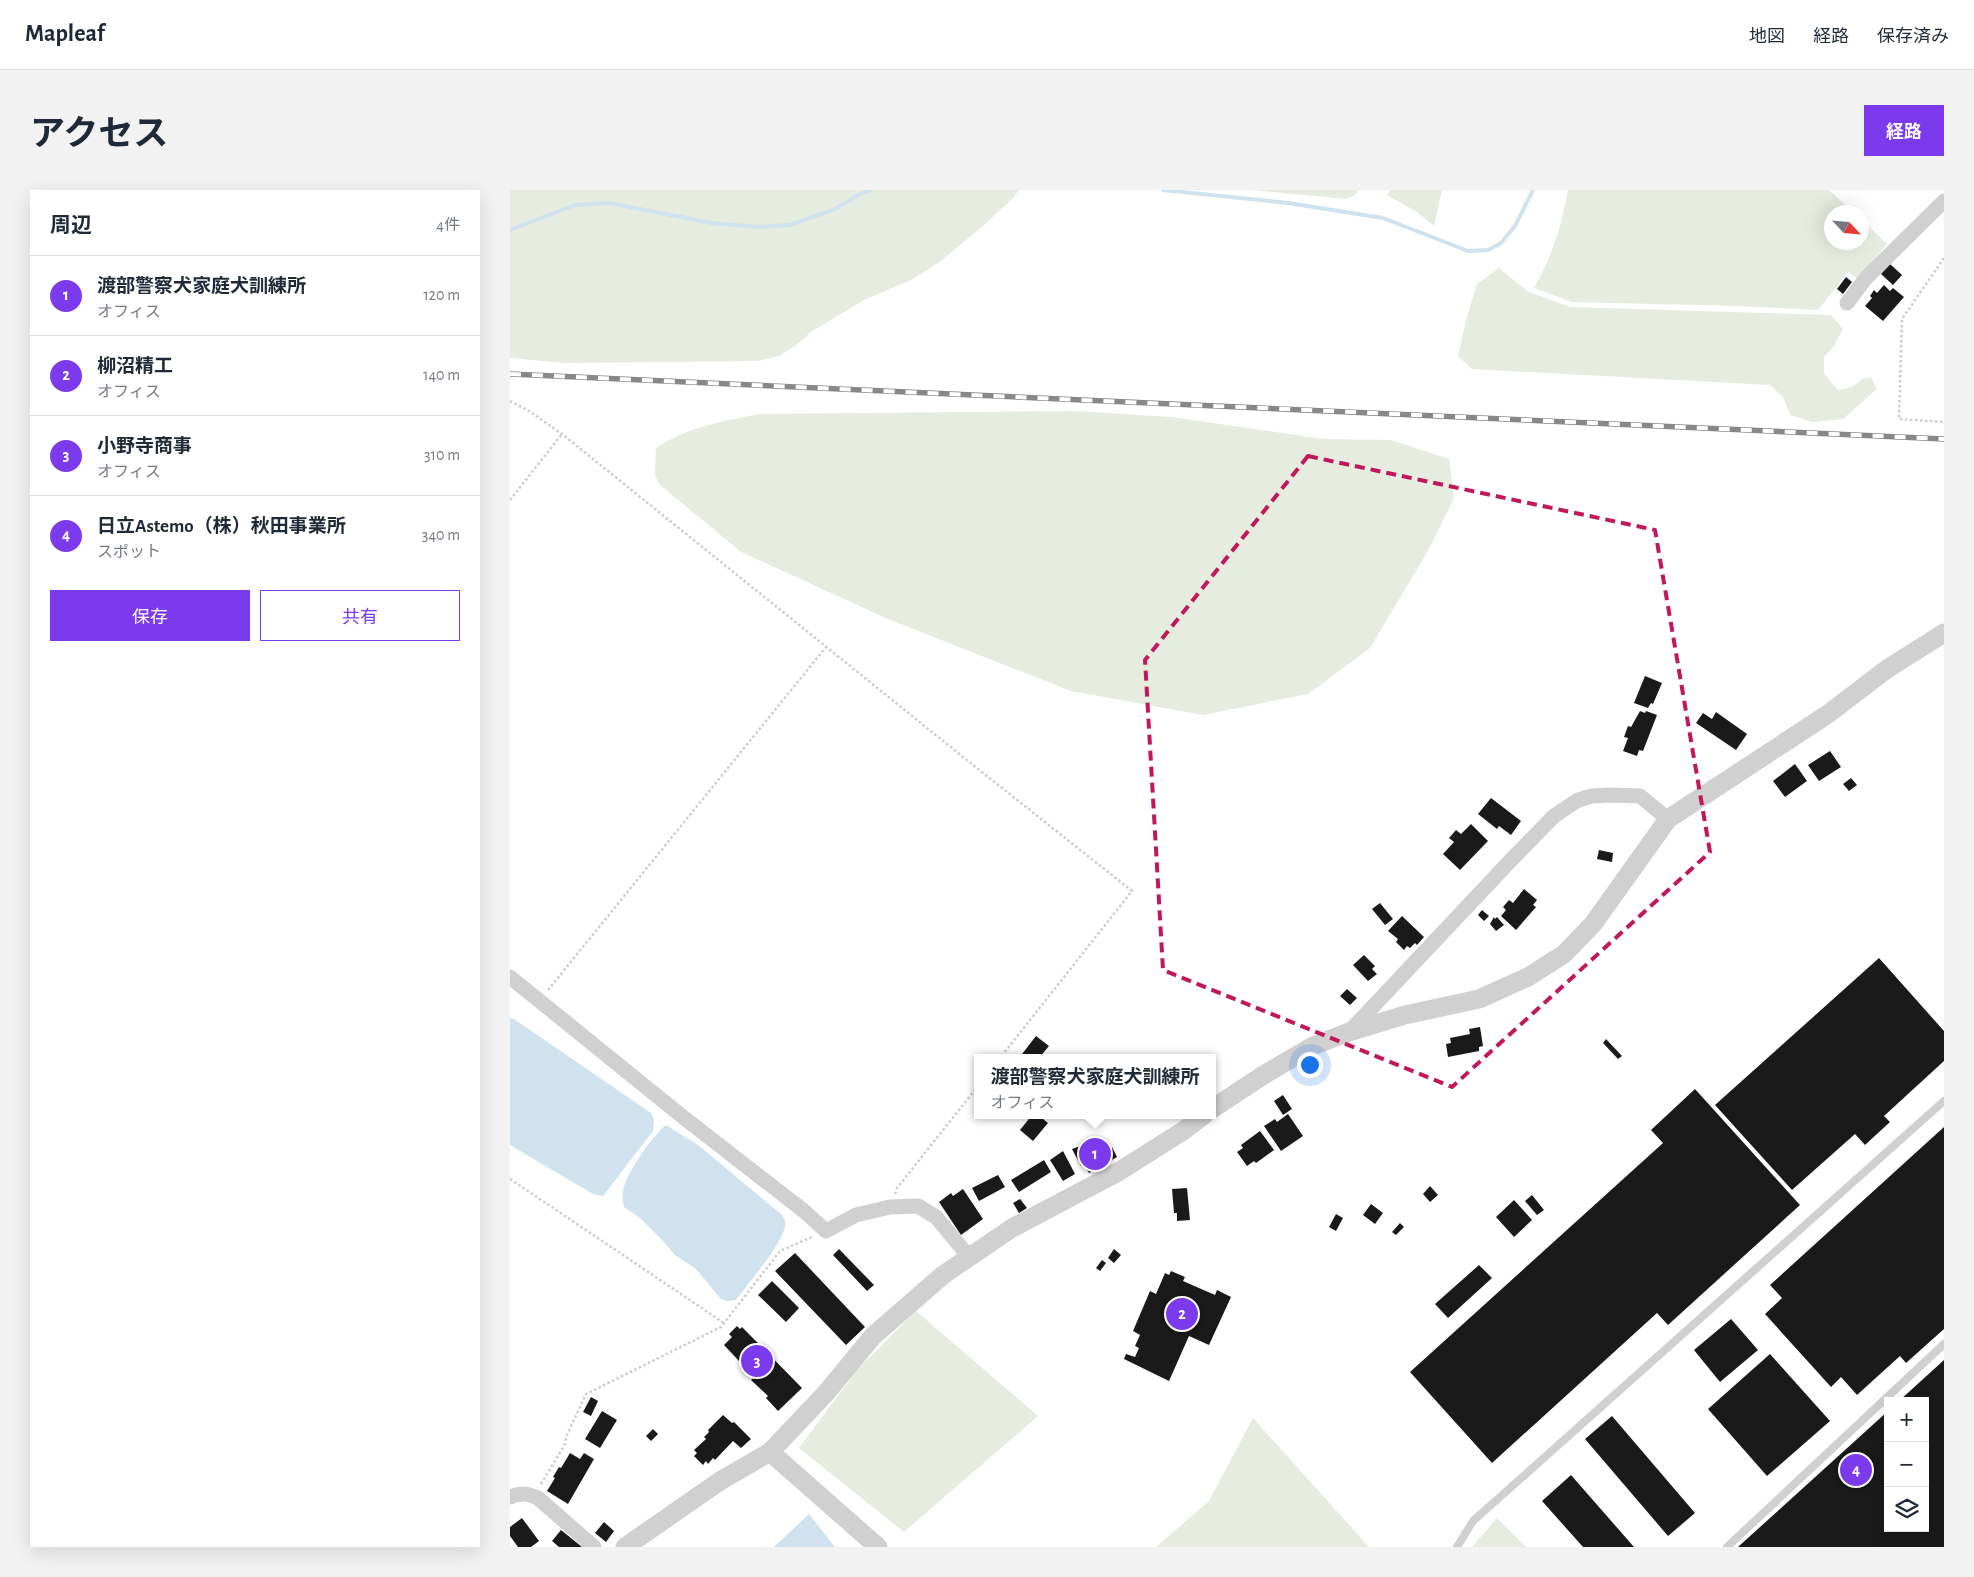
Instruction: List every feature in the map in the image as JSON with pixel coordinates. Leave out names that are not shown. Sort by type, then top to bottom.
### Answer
[{"type":"street","points":[[1847,303],[1866,278],[1944,200]]},
{"type":"street","points":[[1216,1105],[1313,1046],[1349,1032],[1405,1015],[1478,999],[1528,977],[1564,954],[1594,924],[1668,819],[1828,714],[1887,669],[1944,633]]},
{"type":"street","points":[[1349,1032],[1554,816],[1578,800],[1592,796],[1640,796],[1668,819]]},
{"type":"street","points":[[511,980],[826,1231],[856,1215],[890,1207],[918,1206],[936,1217],[970,1258]]},
{"type":"street","points":[[625,1547],[720,1481],[770,1452],[826,1393],[872,1336],[943,1275],[1012,1228],[1118,1172],[1184,1131],[1199,1119]]},
{"type":"street","points":[[770,1452],[878,1547]]},
{"type":"street","points":[[510,1497],[520,1494],[533,1496],[545,1503],[594,1547]]},
{"type":"lane","points":[[1457,1547],[1473,1520],[1944,1101]]},
{"type":"lane","points":[[1727,1547],[1944,1344]]},
{"type":"path","points":[[1944,258],[1902,319],[1899,419],[1944,422]]},
{"type":"path","points":[[510,401],[529,411],[562,434],[1132,891],[1003,1054]]},
{"type":"path","points":[[510,500],[562,434]]},
{"type":"path","points":[[539,1001],[826,647]]},
{"type":"path","points":[[890,1207],[897,1188],[974,1091]]},
{"type":"path","points":[[510,1179],[724,1324]]},
{"type":"path","points":[[533,1496],[565,1444],[567,1435],[586,1394],[721,1327],[780,1251],[826,1231]]},
{"type":"highlighted area","points":[[1308,456],[1655,530],[1710,852],[1452,1087],[1163,970],[1145,660]]},
{"type":"shaded area","points":[[510,190],[1019,190],[984,225],[941,261],[911,280],[864,300],[811,332],[795,346],[779,356],[758,361],[565,363],[510,358]]},
{"type":"shaded area","points":[[1252,190],[1358,190],[1355,195],[1346,199]]},
{"type":"shaded area","points":[[1390,190],[1442,190],[1434,226],[1417,212],[1387,195]]},
{"type":"shaded area","points":[[1568,190],[1829,190],[1845,205],[1824,205],[1824,250],[1869,250],[1869,227],[1887,244],[1858,279],[1848,272],[1818,310],[1572,302],[1534,288],[1556,241]]},
{"type":"shaded area","points":[[1499,268],[1527,291],[1570,307],[1831,315],[1843,329],[1834,346],[1824,357],[1824,373],[1838,390],[1852,387],[1862,379],[1871,377],[1877,389],[1843,419],[1812,422],[1790,415],[1783,397],[1770,385],[1472,369],[1458,356],[1466,320],[1477,284]]},
{"type":"shaded area","points":[[1075,411],[1171,417],[1324,439],[1391,440],[1449,459],[1454,498],[1429,549],[1370,648],[1308,694],[1203,715],[1071,691],[888,619],[741,552],[659,484],[655,475],[656,448],[668,441],[706,426],[760,414]]},
{"type":"shaded area","points":[[916,1311],[1038,1416],[904,1532],[799,1448],[857,1370]]},
{"type":"shaded area","points":[[1253,1418],[1369,1547],[1156,1547],[1209,1501]]},
{"type":"shaded area","points":[[1497,1518],[1526,1547],[1472,1547]]},
{"type":"water","points":[[510,1018],[651,1113],[654,1119],[653,1131],[603,1196],[593,1194],[510,1145]]},
{"type":"water","points":[[666,1125],[698,1145],[782,1215],[785,1220],[783,1234],[778,1243],[736,1300],[727,1301],[721,1299],[696,1269],[675,1255],[640,1218],[624,1207],[623,1191],[629,1175],[647,1146]]},
{"type":"water","points":[[809,1514],[835,1547],[774,1547]]},
{"type":"building","points":[[1890,264],[1902,275],[1893,285],[1881,274]]},
{"type":"building","points":[[1846,277],[1852,282],[1843,294],[1837,289]]},
{"type":"building","points":[[1884,285],[1890,291],[1893,288],[1904,297],[1883,321],[1865,306],[1872,298],[1870,296],[1874,290],[1877,293]]},
{"type":"building","points":[[1645,676],[1662,683],[1653,704],[1651,703],[1648,708],[1634,703]]},
{"type":"building","points":[[1640,711],[1657,715],[1643,751],[1639,750],[1637,756],[1623,751],[1628,738],[1624,737],[1628,726],[1631,727]]},
{"type":"building","points":[[1716,712],[1747,734],[1736,750],[1696,723],[1703,713],[1712,719]]},
{"type":"building","points":[[1830,751],[1841,767],[1819,781],[1808,765]]},
{"type":"building","points":[[1795,764],[1807,781],[1785,797],[1773,781]]},
{"type":"building","points":[[1851,778],[1857,785],[1849,791],[1843,784]]},
{"type":"building","points":[[1491,798],[1521,821],[1511,835],[1499,826],[1497,829],[1478,814]]},
{"type":"building","points":[[1471,824],[1488,841],[1460,870],[1443,854],[1454,842],[1449,838],[1456,830],[1461,834]]},
{"type":"building","points":[[1599,850],[1613,853],[1612,862],[1597,859]]},
{"type":"building","points":[[1524,889],[1537,900],[1533,905],[1536,907],[1516,930],[1501,916],[1506,910],[1503,907],[1509,900],[1513,903]]},
{"type":"building","points":[[1380,903],[1393,919],[1385,925],[1372,909]]},
{"type":"building","points":[[1482,910],[1489,916],[1484,921],[1478,915]]},
{"type":"building","points":[[1402,916],[1424,937],[1417,945],[1415,943],[1410,948],[1407,946],[1404,950],[1396,942],[1398,939],[1388,931]]},
{"type":"building","points":[[1494,917],[1495,919],[1497,917],[1504,925],[1496,931],[1490,924]]},
{"type":"building","points":[[1364,955],[1375,966],[1372,969],[1377,974],[1368,981],[1353,965]]},
{"type":"building","points":[[1879,958],[1944,1031],[1944,1061],[1884,1116],[1890,1122],[1865,1145],[1855,1134],[1792,1190],[1715,1105]]},
{"type":"building","points":[[1347,989],[1357,998],[1350,1005],[1340,996]]},
{"type":"building","points":[[1480,1027],[1483,1046],[1479,1047],[1479,1051],[1448,1057],[1446,1044],[1451,1043],[1450,1038],[1470,1034],[1469,1029]]},
{"type":"building","points":[[1036,1036],[1049,1046],[1042,1054],[1022,1054]]},
{"type":"building","points":[[1606,1039],[1622,1056],[1618,1059],[1603,1043]]},
{"type":"building","points":[[1695,1089],[1800,1205],[1668,1325],[1657,1313],[1492,1463],[1410,1372],[1663,1143],[1651,1130]]},
{"type":"building","points":[[1283,1095],[1292,1109],[1283,1115],[1274,1101]]},
{"type":"building","points":[[1288,1114],[1303,1136],[1281,1151],[1264,1126],[1275,1119],[1277,1122]]},
{"type":"building","points":[[1029,1119],[1043,1119],[1048,1123],[1033,1141],[1020,1130]]},
{"type":"building","points":[[1944,1127],[1944,1329],[1906,1363],[1900,1356],[1857,1395],[1841,1377],[1831,1387],[1765,1314],[1782,1298],[1770,1285]]},
{"type":"building","points":[[1260,1131],[1274,1150],[1256,1163],[1254,1161],[1247,1166],[1237,1152],[1243,1148],[1241,1145]]},
{"type":"building","points":[[1100,1139],[1106,1151],[1112,1147],[1117,1157],[1089,1173],[1084,1165],[1081,1166],[1072,1149]]},
{"type":"building","points":[[1063,1151],[1075,1174],[1063,1181],[1050,1160]]},
{"type":"building","points":[[1044,1160],[1051,1172],[1019,1192],[1011,1180]]},
{"type":"building","points":[[998,1175],[1005,1187],[979,1201],[972,1188]]},
{"type":"building","points":[[1430,1186],[1438,1195],[1430,1202],[1423,1194]]},
{"type":"building","points":[[1187,1188],[1190,1220],[1177,1221],[1177,1213],[1174,1213],[1172,1189]]},
{"type":"building","points":[[963,1189],[983,1219],[961,1235],[939,1202],[951,1193],[953,1196]]},
{"type":"building","points":[[1532,1195],[1544,1210],[1537,1215],[1525,1201]]},
{"type":"building","points":[[1020,1199],[1027,1208],[1019,1213],[1013,1203]]},
{"type":"building","points":[[1514,1200],[1532,1220],[1514,1237],[1496,1217]]},
{"type":"building","points":[[1371,1204],[1383,1213],[1375,1224],[1363,1215]]},
{"type":"building","points":[[1336,1214],[1343,1218],[1336,1231],[1329,1227]]},
{"type":"building","points":[[1400,1223],[1404,1227],[1396,1235],[1392,1232]]},
{"type":"building","points":[[839,1249],[874,1285],[867,1291],[833,1255]]},
{"type":"building","points":[[1114,1249],[1121,1255],[1114,1263],[1108,1258]]},
{"type":"building","points":[[795,1253],[865,1327],[846,1345],[775,1271]]},
{"type":"building","points":[[1102,1260],[1106,1263],[1100,1271],[1096,1268]]},
{"type":"building","points":[[1479,1265],[1492,1278],[1448,1318],[1435,1304]]},
{"type":"building","points":[[1171,1271],[1185,1277],[1183,1281],[1215,1295],[1217,1290],[1231,1297],[1209,1345],[1189,1336],[1169,1381],[1124,1359],[1126,1354],[1135,1357],[1139,1348],[1135,1346],[1140,1335],[1133,1331],[1150,1291],[1156,1294],[1165,1273],[1169,1275]]},
{"type":"building","points":[[772,1281],[799,1308],[786,1322],[758,1295]]},
{"type":"building","points":[[1731,1319],[1758,1350],[1720,1382],[1694,1350]]},
{"type":"building","points":[[737,1326],[740,1329],[742,1327],[802,1388],[778,1411],[766,1398],[768,1396],[751,1380],[754,1377],[724,1345],[732,1337],[729,1334]]},
{"type":"building","points":[[1770,1354],[1830,1421],[1767,1476],[1708,1409]]},
{"type":"building","points":[[1944,1360],[1944,1547],[1738,1547],[1884,1415],[1884,1532],[1929,1532],[1929,1397],[1903,1397]]},
{"type":"building","points":[[591,1397],[598,1401],[591,1416],[583,1412]]},
{"type":"building","points":[[602,1411],[617,1420],[600,1448],[585,1439]]},
{"type":"building","points":[[723,1415],[732,1423],[734,1422],[751,1439],[741,1448],[733,1441],[715,1460],[713,1458],[708,1464],[706,1461],[703,1465],[694,1456],[697,1453],[694,1450],[706,1439],[704,1437],[709,1432],[708,1430]]},
{"type":"building","points":[[1612,1416],[1695,1513],[1668,1536],[1585,1439]]},
{"type":"building","points":[[653,1429],[658,1434],[651,1441],[646,1436]]},
{"type":"building","points":[[570,1453],[580,1459],[584,1453],[594,1459],[568,1504],[547,1491],[559,1467],[561,1468]]},
{"type":"building","points":[[1571,1475],[1634,1547],[1583,1547],[1542,1501]]},
{"type":"building","points":[[522,1518],[539,1541],[531,1547],[518,1547],[510,1536],[510,1527]]},
{"type":"building","points":[[604,1522],[614,1531],[606,1542],[595,1533]]},
{"type":"building","points":[[561,1530],[582,1547],[559,1547],[552,1541]]},
{"type":"waterway","points":[[510,230],[575,205],[609,203],[712,223],[758,227],[790,225],[835,209],[870,190]]},
{"type":"waterway","points":[[1163,190],[1288,203],[1383,218],[1468,251],[1488,250],[1501,243],[1515,226],[1533,190]]},
{"type":"railway","points":[[510,374],[1944,439]]},
{"type":"place","name":"渡部警察犬家庭犬訓練所","points":[[1095,1154]]},
{"type":"place","name":"柳沼精工","points":[[1182,1314]]},
{"type":"place","name":"小野寺商事","points":[[757,1361]]},
{"type":"place","name":"日立Astemo（株）秋田事業所","points":[[1856,1470]]}]
